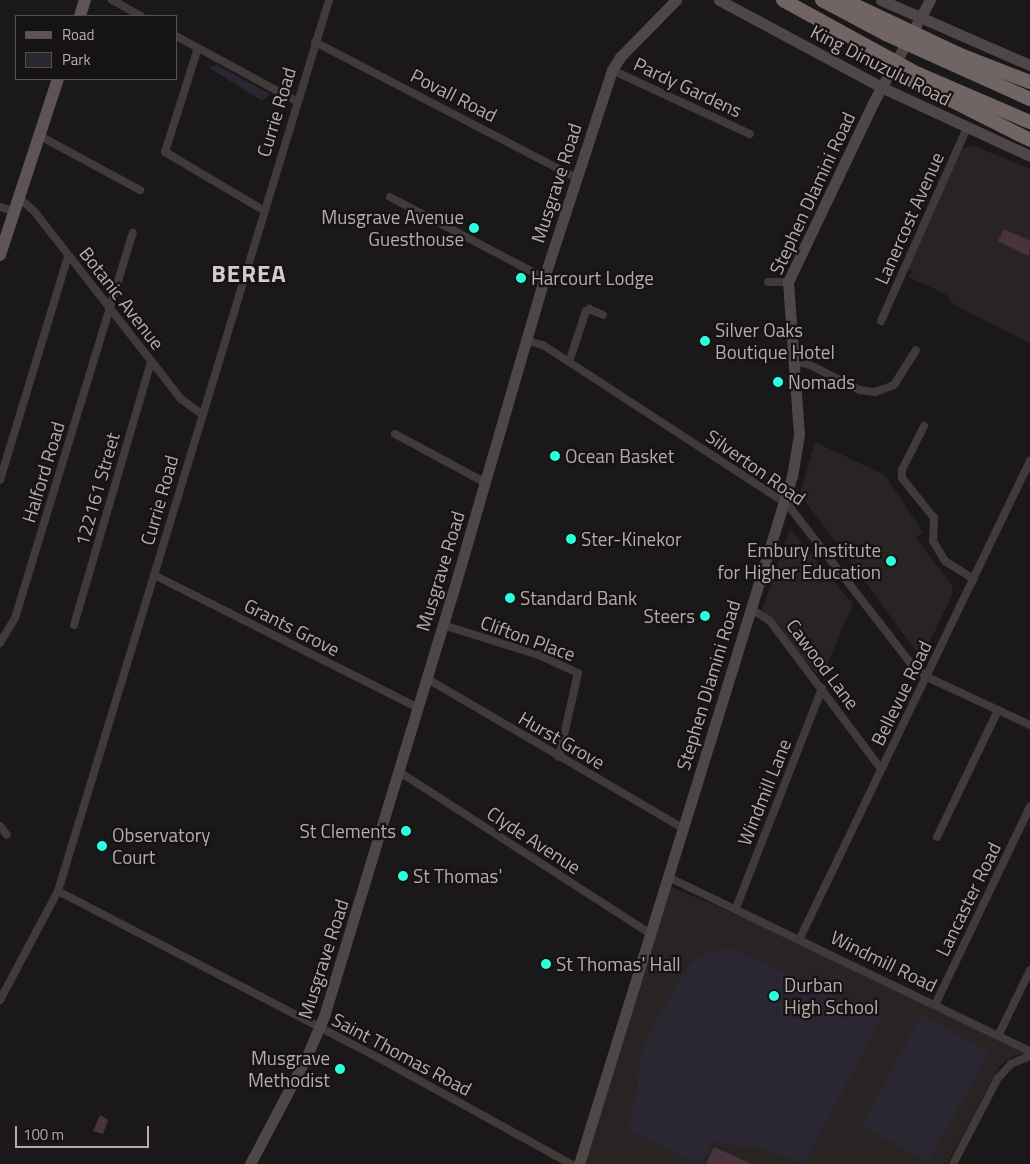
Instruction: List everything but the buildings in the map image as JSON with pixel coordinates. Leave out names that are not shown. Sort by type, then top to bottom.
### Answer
[{"type":"highway","points":[[783,0],[916,73],[1030,122]]},
{"type":"highway","points":[[822,0],[922,51],[1030,99]]},
{"type":"highway","points":[[844,0],[958,54],[1030,82]]},
{"type":"highway","points":[[798,9],[828,33],[910,81],[1030,140]]},
{"type":"main road","points":[[80,15],[85,0]]},
{"type":"main road","name":"Musgrave Road","points":[[250,1164],[320,1028],[442,625],[544,278],[612,70],[620,57],[676,0]]},
{"type":"main road","name":"King Dinuzulu Road","points":[[718,0],[883,83],[967,128],[1030,156]]},
{"type":"main road","points":[[881,0],[919,25],[1030,65]]},
{"type":"main road","name":"Stephen Dlamini Road","points":[[579,1164],[652,935],[668,877],[784,502],[799,442],[788,282],[883,83],[919,25],[930,0]]},
{"type":"main road","points":[[0,255],[58,80]]},
{"type":"street","points":[[112,0],[139,15]]},
{"type":"street","name":"Currie Road","points":[[0,1000],[58,891],[296,101],[330,0]]},
{"type":"street","points":[[178,37],[296,101]]},
{"type":"street","name":"Povall Road","points":[[315,42],[576,178]]},
{"type":"street","points":[[198,48],[165,151],[263,210]]},
{"type":"street","name":"Pardy Gardens","points":[[612,70],[750,134]]},
{"type":"street","name":"Lanercost Avenue","points":[[881,321],[967,128]]},
{"type":"street","points":[[40,136],[140,190]]},
{"type":"street","points":[[390,197],[544,278]]},
{"type":"street","name":"Botanic Avenue","points":[[19,198],[34,211],[181,399],[202,414]]},
{"type":"street","points":[[0,207],[14,211]]},
{"type":"street","name":"Halford Road","points":[[0,643],[16,618],[133,233]]},
{"type":"street","points":[[0,480],[68,256]]},
{"type":"street","points":[[768,282],[788,282]]},
{"type":"street","points":[[569,362],[586,311],[590,309],[603,315]]},
{"type":"street","name":"Silverton Road","points":[[526,340],[542,345],[784,502],[806,523],[907,660],[927,677],[1030,725]]},
{"type":"street","points":[[793,362],[810,365],[860,390],[875,392],[894,385],[916,350]]},
{"type":"street","name":"122161 Street","points":[[74,625],[152,362]]},
{"type":"street","points":[[924,426],[902,470],[902,478],[934,518],[933,541],[945,561],[974,579]]},
{"type":"street","points":[[395,434],[484,482]]},
{"type":"street","name":"Bellevue Road","points":[[800,938],[1030,461]]},
{"type":"street","name":"Grants Grove","points":[[154,575],[416,707]]},
{"type":"street","name":"Cawood Lane","points":[[751,609],[768,618],[881,769]]},
{"type":"street","name":"Clifton Place","points":[[442,625],[539,655],[578,673],[559,756]]},
{"type":"street","name":"Hurst Grove","points":[[426,678],[683,828]]},
{"type":"street","name":"Windmill Lane","points":[[736,908],[822,688]]},
{"type":"street","points":[[937,837],[998,710]]},
{"type":"street","name":"Clyde Avenue","points":[[398,771],[652,935]]},
{"type":"street","name":"Lancaster Road","points":[[935,1005],[1030,807]]},
{"type":"street","points":[[0,826],[7,835]]},
{"type":"street","name":"Windmill Road","points":[[668,877],[800,938],[1030,1051]]},
{"type":"street","name":"Saint Thomas Road","points":[[58,891],[320,1028],[571,1164]]},
{"type":"street","points":[[998,1036],[1030,970]]},
{"type":"street","points":[[954,1164],[998,1078],[1011,1064],[1030,1056]]},
{"type":"shaded area","points":[[972,145],[1030,169],[1030,343],[953,304],[946,294],[908,277],[912,271],[906,269],[962,149]]},
{"type":"shaded area","points":[[1004,229],[1030,241],[1029,256],[998,241]]},
{"type":"shaded area","name":"Embury Institute for Higher Education","points":[[815,442],[885,475],[923,532],[916,538],[952,585],[953,593],[924,654],[919,655],[800,494]]},
{"type":"shaded area","points":[[790,529],[853,604],[821,679],[762,610]]},
{"type":"shaded area","name":"Durban High School","points":[[669,886],[795,939],[1030,1053],[1013,1056],[999,1067],[947,1164],[583,1164]]},
{"type":"shaded area","points":[[100,1115],[108,1120],[103,1134],[93,1131]]},
{"type":"shaded area","points":[[714,1147],[752,1164],[706,1164]]},
{"type":"green space","points":[[217,65],[270,94],[262,101],[208,67]]},
{"type":"green space","points":[[717,950],[736,950],[882,1018],[803,1164],[764,1149],[712,1142],[701,1164],[697,1164],[627,1129],[637,1092],[640,1055],[650,1032],[687,967],[698,956]]},
{"type":"green space","points":[[922,1015],[989,1052],[928,1163],[861,1125]]},
{"type":"place","name":"Musgrave Avenue Guesthouse","points":[[474,228]]},
{"type":"place","name":"Harcourt Lodge","points":[[521,278]]},
{"type":"place","name":"Silver Oaks Boutique Hotel","points":[[705,341]]},
{"type":"place","name":"Nomads","points":[[778,382]]},
{"type":"place","name":"Ocean Basket","points":[[555,456]]},
{"type":"place","name":"Ster-Kinekor","points":[[571,539]]},
{"type":"place","name":"Embury Institute for Higher Education","points":[[891,561]]},
{"type":"place","name":"Standard Bank","points":[[510,598]]},
{"type":"place","name":"Steers","points":[[705,616]]},
{"type":"place","name":"St Clements","points":[[406,831]]},
{"type":"place","name":"Observatory Court","points":[[102,846]]},
{"type":"place","name":"St Thomas'","points":[[403,876]]},
{"type":"place","name":"St Thomas' Hall","points":[[546,964]]},
{"type":"place","name":"Durban High School","points":[[774,996]]},
{"type":"place","name":"Musgrave Methodist","points":[[340,1069]]},
{"type":"district","name":"BEREA","points":[[249,274]]}]
